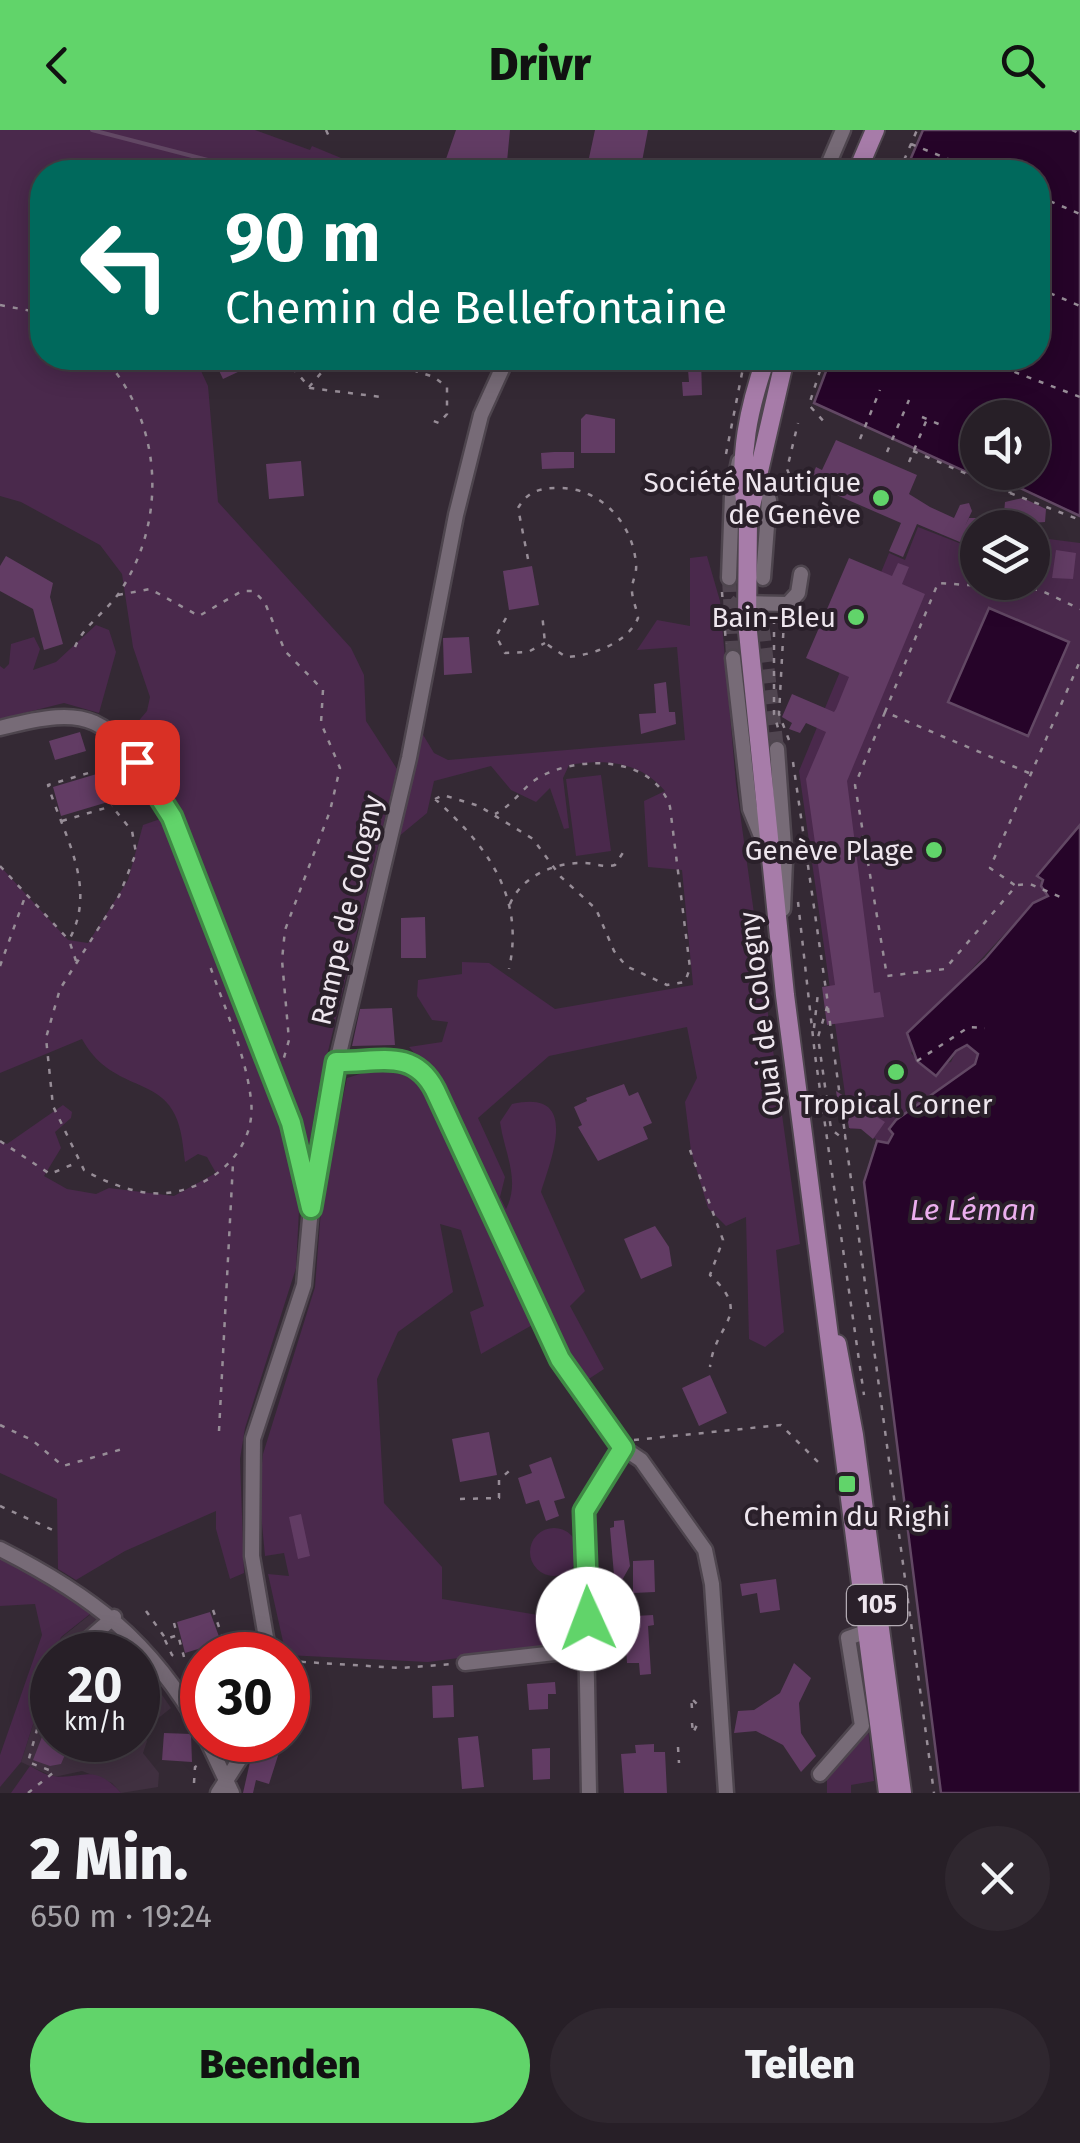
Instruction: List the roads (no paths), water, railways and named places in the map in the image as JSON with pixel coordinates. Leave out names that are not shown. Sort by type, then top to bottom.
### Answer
[{"type":"main road","points":[[862,160],[875,130]]},
{"type":"main road","name":"Quai de Cologny","points":[[763,370],[745,441],[742,481],[748,519],[746,603],[771,860],[830,1321],[902,1793]]},
{"type":"main road","name":"Quai de Cologny","points":[[748,519],[767,475],[783,370]]},
{"type":"main road","name":"Quai de Cologny","points":[[845,1421],[888,1793]]},
{"type":"street","points":[[829,160],[842,130]]},
{"type":"street","name":"Rampe de Cologny","points":[[265,1632],[252,1556],[251,1456],[258,1419],[301,1298],[311,1208],[336,1062],[408,758],[456,515],[481,415],[502,370]]},
{"type":"street","points":[[729,578],[732,494],[745,441]]},
{"type":"street","points":[[764,578],[767,475]]},
{"type":"street","points":[[746,603],[785,605],[796,596],[801,574]]},
{"type":"street","points":[[733,658],[750,809],[771,860]]},
{"type":"street","points":[[0,728],[44,716],[78,715],[92,720],[116,740],[151,780],[172,817],[291,1123],[311,1208]]},
{"type":"street","points":[[776,749],[786,861],[780,950]]},
{"type":"street","points":[[336,1062],[405,1060],[426,1075],[560,1359],[623,1448],[641,1460],[691,1525],[708,1560],[726,1793]]},
{"type":"street","points":[[589,1793],[584,1511],[623,1448]]},
{"type":"street","points":[[0,1549],[72,1586],[114,1617],[157,1665],[180,1699]]},
{"type":"street","points":[[97,1632],[114,1617]]},
{"type":"street","points":[[465,1663],[564,1652],[588,1619]]},
{"type":"street","points":[[820,1774],[861,1727],[848,1638],[868,1631]]},
{"type":"street","points":[[219,1762],[232,1793]]},
{"type":"street","points":[[218,1793],[226,1774],[238,1762]]},
{"type":"water","points":[[923,130],[1080,130],[1080,516],[1025,490],[1050,490],[1050,400],[960,400],[960,469],[814,403],[826,370],[1050,370],[1050,160],[910,160]]},
{"type":"water","points":[[989,608],[1069,642],[1028,736],[948,702]]},
{"type":"water","name":"Le Léman","points":[[1080,825],[1080,1793],[941,1793],[864,1182],[877,1141],[888,1143],[893,1134],[889,1129],[896,1120],[975,1064],[978,1054],[967,1045],[956,1051],[936,1076],[917,1061],[907,1033],[985,959],[1033,903],[1048,896],[1041,886],[1043,880],[1037,876]]},
{"type":"waterway","points":[[92,130],[208,160]]},
{"type":"tunnel","points":[[729,578],[733,658]]},
{"type":"tunnel","points":[[729,601],[763,630],[777,749]]},
{"type":"place","name":"Société Nautique de Genève","points":[[881,498]]},
{"type":"place","name":"Bain-Bleu","points":[[856,617]]},
{"type":"place","name":"Genève Plage","points":[[934,850]]},
{"type":"place","name":"Tropical Corner","points":[[896,1072]]},
{"type":"place","name":"Chemin du Righi","points":[[847,1484]]}]
